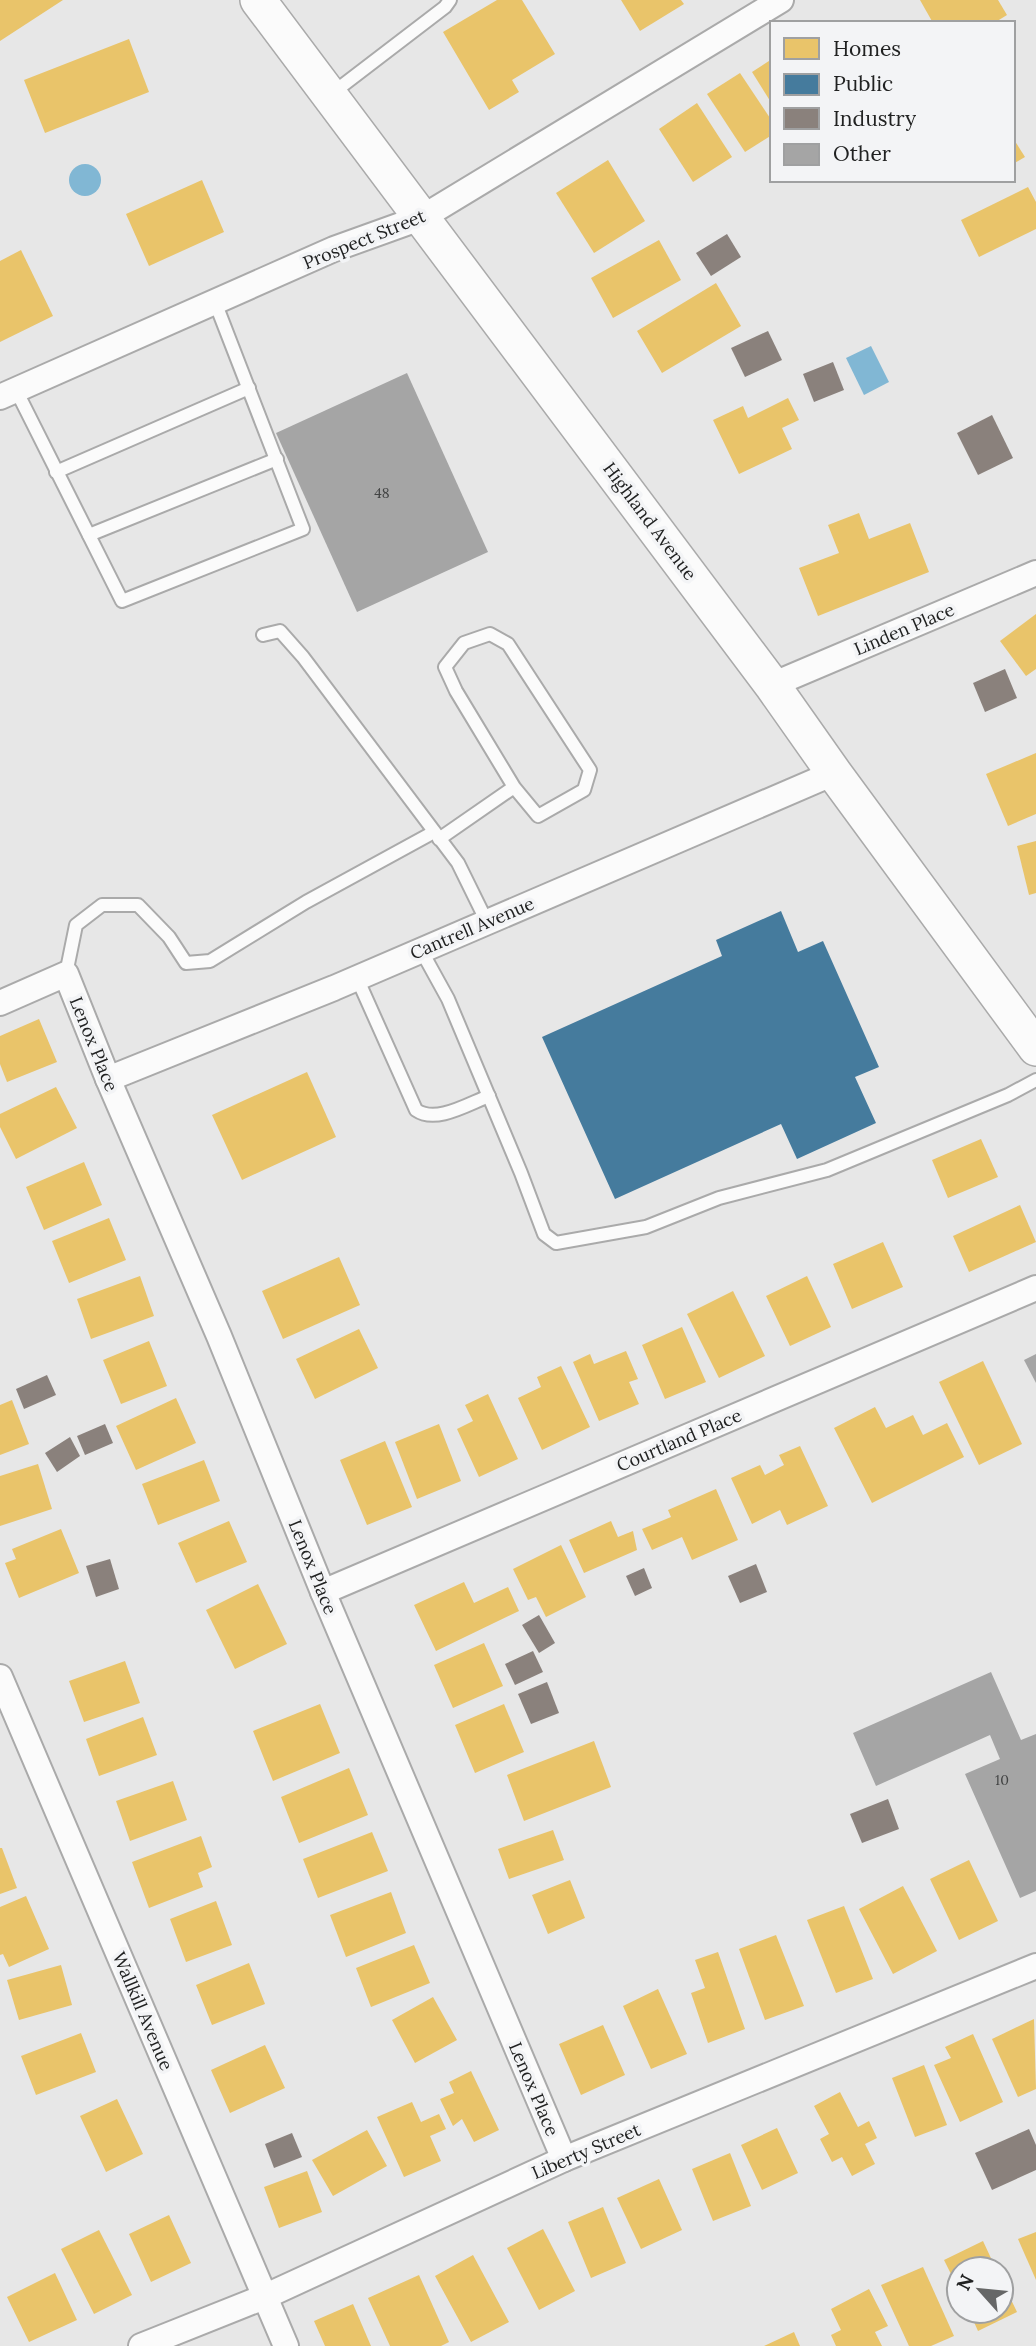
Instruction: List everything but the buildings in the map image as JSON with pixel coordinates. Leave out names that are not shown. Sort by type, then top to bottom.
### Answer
[{"type":"street","name":"Highland Avenue","points":[[258,0],[772,685],[1036,1048]]},
{"type":"street","name":"Prospect Street","points":[[8,394],[334,249],[423,217],[781,0]]},
{"type":"street","name":"Linden Place","points":[[772,685],[1036,573]]},
{"type":"street","name":"Cantrell Avenue","points":[[108,1079],[357,978],[834,773]]},
{"type":"street","points":[[0,1003],[66,974]]},
{"type":"street","name":"Lenox Place","points":[[66,974],[108,1079],[219,1336],[323,1592],[564,2159]]},
{"type":"street","name":"Courtland Place","points":[[323,1592],[1036,1288]]},
{"type":"street","name":"Wallkill Avenue","points":[[0,1677],[286,2346]]},
{"type":"street","name":"Liberty Street","points":[[141,2346],[264,2297],[564,2159],[1036,1966]]},
{"type":"lane","points":[[330,95],[450,0]]},
{"type":"lane","points":[[8,394],[56,472],[122,601],[303,529],[215,302]]},
{"type":"lane","points":[[56,472],[249,388]]},
{"type":"lane","points":[[89,535],[276,459]]},
{"type":"lane","points":[[263,635],[280,631],[303,657],[458,863],[487,922]]},
{"type":"lane","points":[[490,634],[508,644],[590,770],[583,790],[538,816],[514,787],[456,691],[445,667],[464,643],[490,634]]},
{"type":"lane","points":[[66,974],[75,925],[102,905],[138,905],[169,936],[186,963],[210,961],[306,902],[437,836],[514,787]]},
{"type":"lane","points":[[421,950],[448,999],[544,1234],[556,1243],[646,1227],[719,1198],[827,1170],[1008,1095],[1036,1080]]},
{"type":"lane","points":[[357,978],[416,1110],[424,1116],[435,1116],[489,1096]]},
{"type":"water","points":[[85,164],[96,169],[101,180],[96,191],[85,196],[74,191],[69,180],[74,169]]},
{"type":"water","points":[[871,346],[889,382],[864,395],[846,358]]}]
